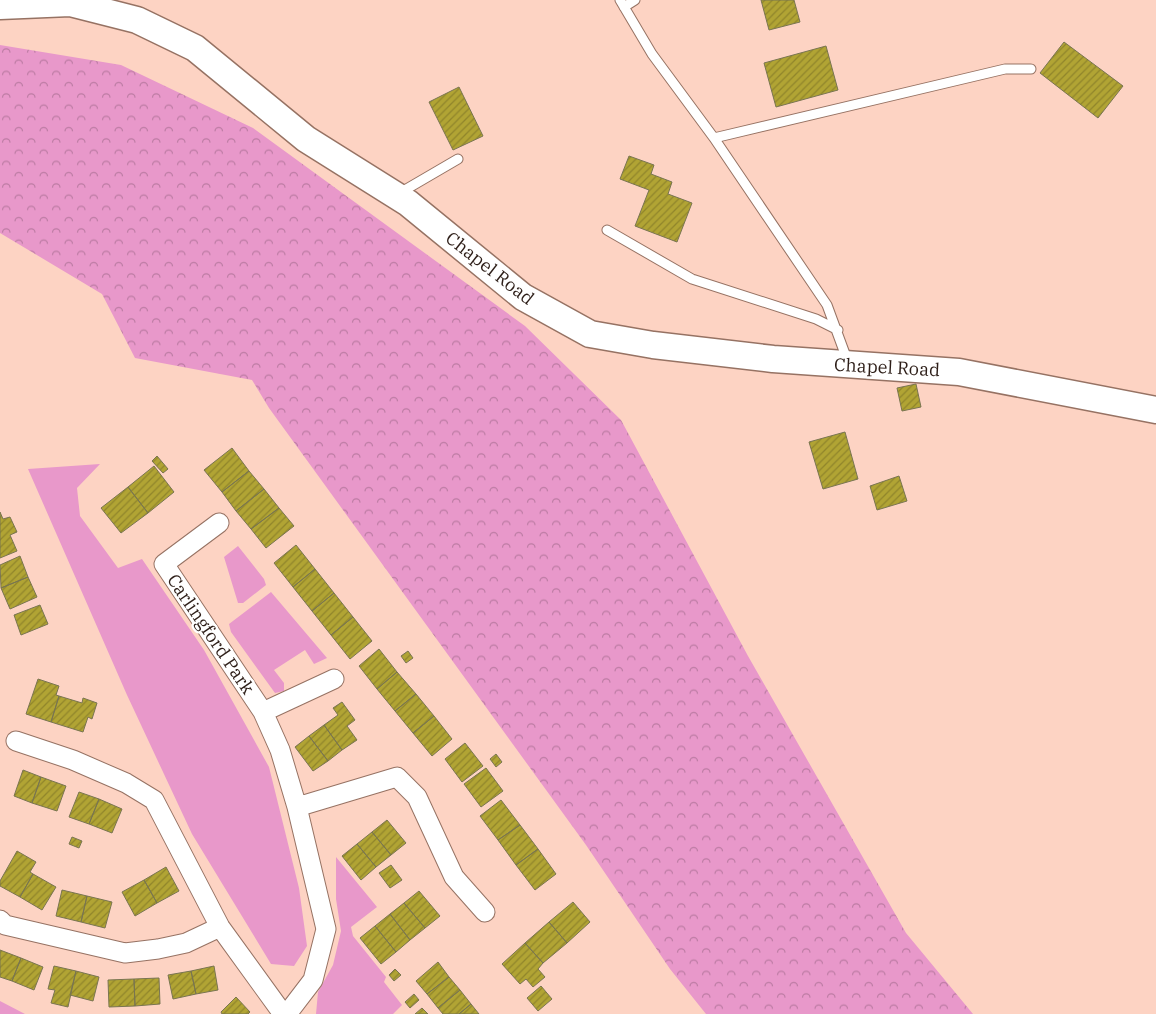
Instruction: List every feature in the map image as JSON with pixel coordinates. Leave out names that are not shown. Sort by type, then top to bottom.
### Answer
[{"type":"street","name":"Chapel Road","points":[[0,6],[70,3],[136,20],[195,48],[306,139],[408,203],[523,297],[590,334],[653,345],[850,366],[959,372],[1156,410]]},
{"type":"street","name":"Carlingford Park","points":[[16,741],[72,760],[126,783],[154,800],[220,927],[285,1014],[313,980],[326,929],[297,807],[280,750],[262,712],[164,564],[219,523]]},
{"type":"street","name":"Carlingford Park","points":[[262,712],[334,680]]},
{"type":"street","points":[[297,807],[397,777],[417,797],[454,877],[485,912]]},
{"type":"street","points":[[0,920],[5,925],[124,953],[186,943],[220,927]]},
{"type":"lane","points":[[635,0],[622,3],[652,54],[714,138],[827,304],[850,366]]},
{"type":"lane","points":[[714,138],[1005,69],[1031,69]]},
{"type":"lane","points":[[396,195],[458,159]]},
{"type":"lane","points":[[607,230],[692,279],[816,319],[838,330]]},
{"type":"green space","points":[[0,45],[121,65],[253,128],[525,326],[621,420],[748,656],[906,933],[973,1014],[706,1014],[670,969],[586,845],[269,408],[252,380],[135,358],[102,294],[0,233]]},
{"type":"green space","points":[[100,464],[77,488],[80,516],[118,568],[142,559],[204,650],[269,767],[299,888],[307,946],[294,966],[271,964],[192,834],[127,695],[28,469]]},
{"type":"green space","points":[[238,546],[264,579],[266,585],[243,603],[238,603],[224,557]]},
{"type":"green space","points":[[271,592],[327,658],[314,664],[305,650],[274,670],[284,683],[284,691],[275,693],[231,632],[229,624]]},
{"type":"green space","points":[[336,857],[377,907],[351,927],[353,936],[386,977],[384,982],[402,1005],[393,1014],[316,1014],[318,992],[333,965],[341,931],[336,899]]},
{"type":"green space","points":[[0,1001],[25,1014],[0,1014]]},
{"type":"building","points":[[761,0],[794,0],[800,22],[769,30]]},
{"type":"building","points":[[1064,42],[1123,86],[1098,118],[1040,73]]},
{"type":"building","points":[[826,46],[838,90],[776,107],[764,63]]},
{"type":"building","points":[[459,87],[483,136],[453,150],[429,102]]},
{"type":"building","points":[[629,156],[654,165],[651,174],[672,182],[668,194],[692,203],[677,242],[635,226],[649,190],[620,179]]},
{"type":"building","points":[[916,384],[921,407],[902,411],[897,388]]},
{"type":"building","points":[[845,432],[858,479],[823,489],[809,442]]},
{"type":"building","points":[[232,448],[249,471],[222,492],[204,470]]},
{"type":"building","points":[[157,456],[168,469],[163,473],[152,461]]},
{"type":"building","points":[[154,466],[174,492],[148,513],[128,487]]},
{"type":"building","points":[[249,471],[264,489],[236,511],[222,492]]},
{"type":"building","points":[[899,476],[907,501],[877,510],[870,486]]},
{"type":"building","points":[[128,487],[148,513],[121,533],[101,508]]},
{"type":"building","points":[[264,489],[279,508],[251,529],[236,511]]},
{"type":"building","points":[[279,508],[294,526],[266,548],[251,529]]},
{"type":"building","points":[[0,512],[3,519],[10,517],[17,532],[10,535],[17,551],[0,558]]},
{"type":"building","points":[[296,545],[315,569],[293,587],[274,563]]},
{"type":"building","points":[[20,556],[28,577],[1,588],[0,565]]},
{"type":"building","points":[[315,569],[334,593],[312,611],[293,587]]},
{"type":"building","points":[[28,577],[37,597],[10,609],[1,588]]},
{"type":"building","points":[[334,593],[353,617],[331,635],[312,611]]},
{"type":"building","points":[[40,605],[48,624],[21,635],[14,615]]},
{"type":"building","points":[[353,617],[372,641],[350,659],[331,635]]},
{"type":"building","points":[[379,649],[397,672],[377,689],[359,666]]},
{"type":"building","points":[[408,651],[413,658],[406,663],[401,656]]},
{"type":"building","points":[[397,672],[416,694],[395,711],[377,689]]},
{"type":"building","points":[[38,679],[59,686],[56,695],[59,696],[51,722],[26,714]]},
{"type":"building","points":[[416,694],[434,716],[413,733],[395,711]]},
{"type":"building","points":[[59,696],[82,703],[83,698],[97,703],[92,719],[88,717],[83,732],[51,722]]},
{"type":"building","points":[[342,702],[355,720],[347,726],[357,740],[342,750],[324,725],[338,715],[333,708]]},
{"type":"building","points":[[434,716],[452,739],[432,756],[413,733]]},
{"type":"building","points":[[324,725],[342,750],[328,761],[309,736]]},
{"type":"building","points":[[309,736],[328,761],[313,771],[295,747]]},
{"type":"building","points":[[465,743],[483,766],[462,782],[445,759]]},
{"type":"building","points":[[496,754],[502,762],[496,767],[490,759]]},
{"type":"building","points":[[486,768],[503,791],[481,807],[464,784]]},
{"type":"building","points":[[23,770],[41,777],[32,803],[14,796]]},
{"type":"building","points":[[41,777],[66,786],[57,811],[32,803]]},
{"type":"building","points":[[79,792],[99,799],[89,824],[69,817]]},
{"type":"building","points":[[99,799],[122,809],[112,833],[89,824]]},
{"type":"building","points":[[501,800],[520,825],[498,840],[480,816]]},
{"type":"building","points":[[387,820],[406,843],[391,855],[372,832]]},
{"type":"building","points":[[520,825],[538,849],[516,865],[498,840]]},
{"type":"building","points":[[372,832],[391,855],[376,867],[357,844]]},
{"type":"building","points":[[72,837],[82,841],[79,848],[69,844]]},
{"type":"building","points":[[357,844],[376,867],[361,880],[342,856]]},
{"type":"building","points":[[538,849],[556,874],[535,890],[516,865]]},
{"type":"building","points":[[17,851],[36,862],[30,872],[33,874],[20,897],[0,886],[0,881]]},
{"type":"building","points":[[391,865],[402,880],[390,888],[379,873]]},
{"type":"building","points":[[166,867],[179,891],[157,903],[144,880]]},
{"type":"building","points":[[33,874],[56,887],[42,910],[20,897]]},
{"type":"building","points":[[144,880],[157,903],[135,916],[122,892]]},
{"type":"building","points":[[62,890],[87,896],[81,922],[56,916]]},
{"type":"building","points":[[419,891],[440,916],[425,928],[404,903]]},
{"type":"building","points":[[87,896],[112,902],[105,928],[81,922]]},
{"type":"building","points":[[573,902],[590,922],[567,943],[549,922]]},
{"type":"building","points":[[404,903],[425,928],[410,940],[390,914]]},
{"type":"building","points":[[390,914],[410,940],[396,952],[375,926]]},
{"type":"building","points":[[549,922],[567,943],[543,963],[525,943]]},
{"type":"building","points":[[375,926],[396,952],[381,964],[360,938]]},
{"type":"building","points":[[525,943],[543,963],[538,969],[545,977],[533,987],[526,979],[520,984],[502,964]]},
{"type":"building","points":[[0,950],[21,958],[12,981],[0,977]]},
{"type":"building","points":[[21,958],[43,967],[34,990],[12,981]]},
{"type":"building","points":[[438,962],[449,977],[427,994],[416,981]]},
{"type":"building","points":[[54,966],[76,971],[68,1007],[51,1003],[55,990],[48,989]]},
{"type":"building","points":[[214,966],[218,990],[196,994],[191,971]]},
{"type":"building","points":[[395,969],[401,975],[394,981],[389,975]]},
{"type":"building","points":[[76,971],[99,977],[93,1001],[70,995]]},
{"type":"building","points":[[191,971],[196,994],[173,999],[168,975]]},
{"type":"building","points":[[449,977],[460,990],[438,1008],[427,994]]},
{"type":"building","points":[[159,978],[160,1004],[135,1006],[134,979]]},
{"type":"building","points":[[134,979],[135,1006],[109,1007],[108,980]]},
{"type":"building","points":[[541,986],[552,999],[538,1011],[527,998]]},
{"type":"building","points":[[460,990],[471,1004],[459,1014],[443,1014],[438,1008]]},
{"type":"building","points":[[414,994],[419,1000],[410,1008],[405,1002]]},
{"type":"building","points":[[236,997],[250,1012],[248,1014],[222,1014],[221,1012]]},
{"type":"building","points":[[471,1004],[479,1014],[459,1014]]},
{"type":"building","points":[[422,1008],[428,1014],[415,1014]]}]
